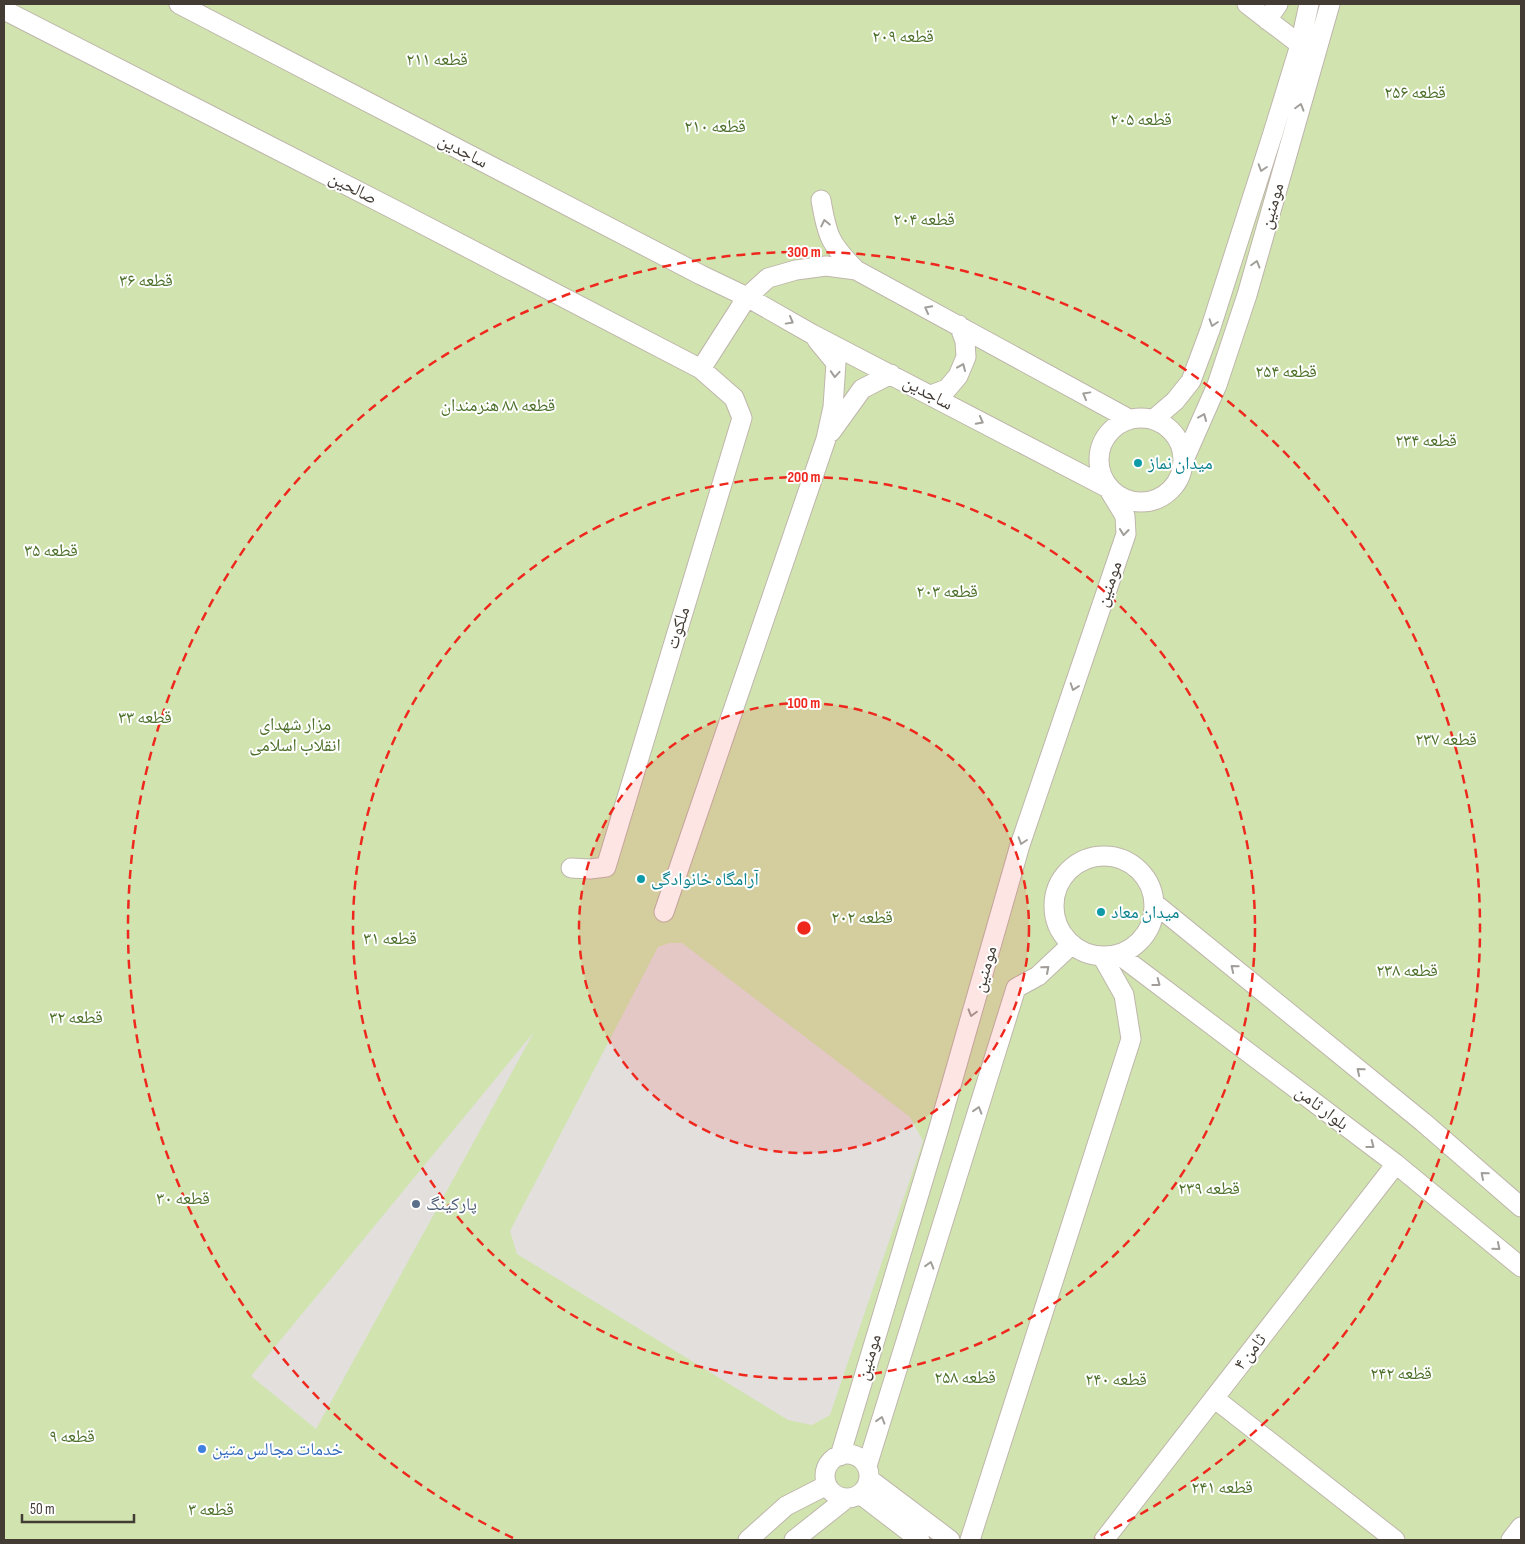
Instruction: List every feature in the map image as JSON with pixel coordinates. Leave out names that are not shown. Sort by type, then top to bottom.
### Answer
[{"type":"street","name":"ساجدین","points":[[179,4],[701,275],[748,297],[812,334],[1108,488]]},
{"type":"street","points":[[1247,4],[1315,56]]},
{"type":"street","points":[[1267,20],[1278,4]]},
{"type":"street","points":[[1306,5],[1327,12]]},
{"type":"street","name":"مومنین","points":[[1154,419],[1175,401],[1191,381],[1213,321],[1300,45],[1306,5]]},
{"type":"street","name":"صالحین","points":[[4,10],[701,369]]},
{"type":"street","name":"مومنین","points":[[1184,462],[1216,385],[1247,295],[1327,12]]},
{"type":"street","points":[[821,200],[826,228],[832,242],[841,255],[856,270],[1129,419]]},
{"type":"street","points":[[701,369],[748,297],[768,278],[796,270],[826,266],[856,270]]},
{"type":"street","points":[[931,395],[948,389],[958,376],[966,357],[965,341],[959,325]]},
{"type":"street","points":[[664,912],[826,439],[833,407],[836,363],[812,334]]},
{"type":"street","name":"ملکوت","points":[[571,868],[590,869],[606,866],[742,418],[734,398],[701,369]]},
{"type":"street","points":[[826,439],[862,389],[891,374]]},
{"type":"street","points":[[1142,417],[1154,419],[1166,426],[1176,436],[1182,448],[1184,462],[1178,481],[1169,492],[1158,499],[1132,502],[1119,497],[1108,488],[1101,476],[1098,462],[1099,448],[1106,435],[1116,425],[1129,419],[1142,417]]},
{"type":"street","name":"مومنین","points":[[840,1456],[938,1131],[1020,845],[1126,534],[1125,516],[1108,488]]},
{"type":"street","points":[[1097,856],[1113,856],[1129,862],[1142,872],[1151,886],[1154,903],[1153,920],[1145,934],[1133,946],[1110,955],[1086,953],[1071,944],[1060,932],[1054,916],[1053,900],[1058,884],[1067,870],[1081,860],[1097,856]]},
{"type":"street","points":[[1154,903],[1423,1122],[1521,1207]]},
{"type":"street","name":"مومنین","points":[[861,1484],[1016,988],[1038,976],[1071,944]]},
{"type":"street","points":[[970,1540],[1131,1039],[1124,995],[1110,955]]},
{"type":"street","name":"بلوار ثامن","points":[[1110,955],[1396,1164],[1521,1267]]},
{"type":"street","name":"ثامن ۴","points":[[1104,1540],[1396,1164]]},
{"type":"street","points":[[1214,1398],[1395,1540]]},
{"type":"street","points":[[861,1484],[835,1494],[827,1485],[825,1479],[827,1467],[835,1458],[840,1456],[852,1455],[858,1457],[861,1484],[920,1540]]},
{"type":"street","points":[[786,1506],[799,1535],[861,1484]]},
{"type":"street","points":[[861,1484],[950,1540]]},
{"type":"street","points":[[748,1540],[786,1506],[827,1485]]},
{"type":"street","points":[[1511,1540],[1521,1527]]},
{"type":"green space","points":[[4,4],[1521,4],[1521,1540],[4,1540]]},
{"type":"shaded area","points":[[670,943],[682,943],[910,1117],[923,1141],[830,1415],[812,1425],[788,1420],[517,1254],[510,1231],[658,947]]},
{"type":"shaded area","name":"پارکینگ","points":[[534,1032],[316,1429],[251,1376]]},
{"type":"place","name":"میدان نماز","points":[[1138,463]]},
{"type":"place","name":"آرامگاه خانوادگی","points":[[641,879]]},
{"type":"place","name":"میدان معاد","points":[[1101,912]]},
{"type":"place","name":"پارکینگ","points":[[416,1204]]},
{"type":"place","name":"خدمات مجالس متین","points":[[202,1449]]},
{"type":"park label","name":"قطعه ۲۰۹","points":[[903,36]]},
{"type":"park label","name":"قطعه ۲۱۱","points":[[437,59]]},
{"type":"park label","name":"قطعه ۲۵۶","points":[[1415,92]]},
{"type":"park label","name":"قطعه ۲۰۵","points":[[1141,119]]},
{"type":"park label","name":"قطعه ۲۱۰","points":[[715,126]]},
{"type":"park label","name":"قطعه ۲۰۴","points":[[924,219]]},
{"type":"park label","name":"قطعه ۳۶","points":[[146,280]]},
{"type":"park label","name":"قطعه ۲۵۴","points":[[1286,371]]},
{"type":"park label","name":"قطعه ۸۸ هنرمندان","points":[[498,405]]},
{"type":"park label","name":"قطعه ۲۳۴","points":[[1426,440]]},
{"type":"park label","name":"قطعه ۳۵","points":[[51,550]]},
{"type":"park label","name":"قطعه ۲۰۳","points":[[947,591]]},
{"type":"park label","name":"قطعه ۳۳","points":[[145,717]]},
{"type":"park label","name":"مزار شهدای انقلاب اسلامی","points":[[295,734]]},
{"type":"park label","name":"قطعه ۲۳۷","points":[[1446,739]]},
{"type":"park label","name":"قطعه ۲۰۲","points":[[862,917]]},
{"type":"park label","name":"قطعه ۳۱","points":[[390,938]]},
{"type":"park label","name":"قطعه ۲۳۸","points":[[1407,970]]},
{"type":"park label","name":"قطعه ۳۲","points":[[76,1017]]},
{"type":"park label","name":"قطعه ۲۳۹","points":[[1209,1188]]},
{"type":"park label","name":"قطعه ۳۰","points":[[183,1198]]},
{"type":"park label","name":"قطعه ۲۴۲","points":[[1401,1373]]},
{"type":"park label","name":"قطعه ۲۵۸","points":[[965,1377]]},
{"type":"park label","name":"قطعه ۲۴۰","points":[[1116,1379]]},
{"type":"park label","name":"قطعه ۹","points":[[72,1436]]},
{"type":"park label","name":"قطعه ۲۴۱","points":[[1222,1487]]},
{"type":"park label","name":"قطعه ۳","points":[[211,1509]]}]
